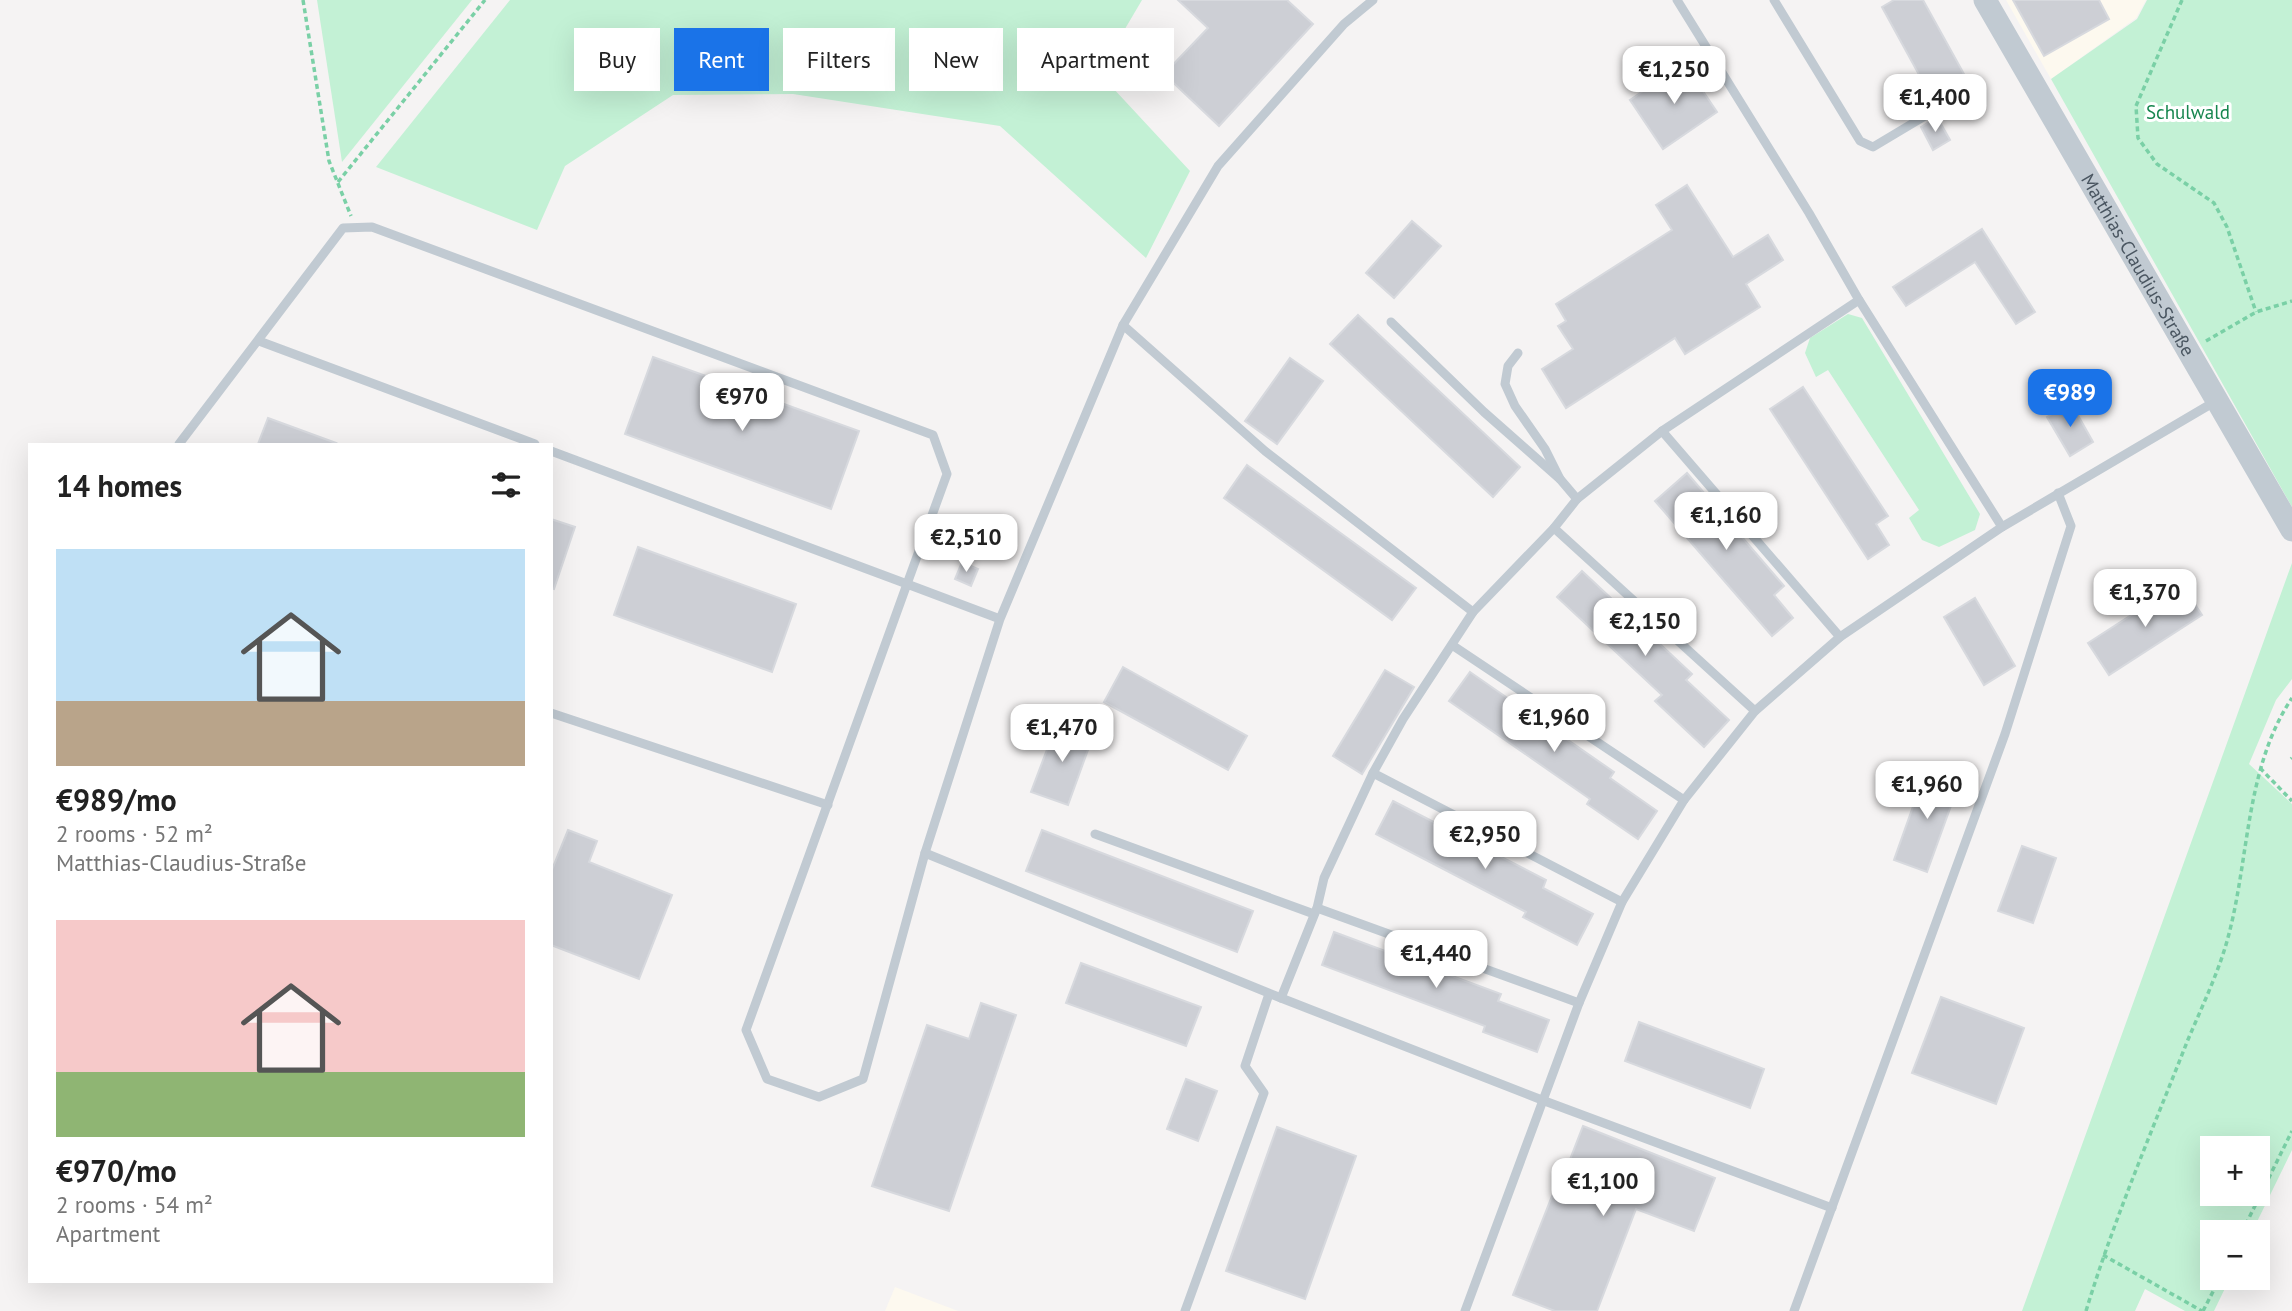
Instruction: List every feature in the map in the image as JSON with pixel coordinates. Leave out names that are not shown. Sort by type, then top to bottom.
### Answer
[{"type":"street","name":"Matthias-Claudius-Straße","points":[[1986,0],[2292,530]]},
{"type":"lane","points":[[180,443],[343,228],[372,227],[933,435],[947,474],[746,1030],[767,1079],[819,1097],[863,1079],[925,853],[1000,619],[1123,325],[1218,166],[1344,24],[1373,0]]},
{"type":"lane","points":[[1676,0],[1809,213],[1859,300],[2003,527]]},
{"type":"lane","points":[[1774,0],[1860,141],[1873,147],[1950,101]]},
{"type":"lane","points":[[1280,998],[1316,911],[1324,878],[1373,773],[1404,719],[1473,612],[1554,528],[1577,499],[1662,431],[1859,300]]},
{"type":"lane","points":[[1391,322],[1484,412],[1560,479],[1577,499]]},
{"type":"lane","points":[[1123,325],[1265,451],[1473,612]]},
{"type":"lane","points":[[259,341],[532,443]]},
{"type":"lane","points":[[1518,353],[1508,366],[1504,384],[1545,449],[1560,479]]},
{"type":"lane","points":[[1465,1311],[1578,1003],[1622,902],[1684,800],[1755,711],[1840,637],[2003,527],[2218,400]]},
{"type":"lane","points":[[1662,431],[1840,637]]},
{"type":"lane","points":[[553,452],[1000,619]]},
{"type":"lane","points":[[1794,1311],[2005,734],[2071,526],[2058,493]]},
{"type":"lane","points":[[1554,528],[1755,711]]},
{"type":"lane","points":[[1452,645],[1684,800]]},
{"type":"lane","points":[[553,714],[828,805]]},
{"type":"lane","points":[[1373,773],[1622,902]]},
{"type":"lane","points":[[1095,834],[1578,1003]]},
{"type":"lane","points":[[925,853],[1269,994],[1832,1208]]},
{"type":"lane","points":[[1185,1311],[1264,1093],[1245,1066],[1269,994]]},
{"type":"path","points":[[303,0],[329,160],[355,228]]},
{"type":"path","points":[[338,182],[485,0]]},
{"type":"path","points":[[2182,0],[2136,106],[2138,138],[2157,164],[2214,203],[2227,227],[2256,312]]},
{"type":"path","points":[[2189,350],[2256,312],[2292,301]]},
{"type":"path","points":[[2086,1311],[2103,1255],[2225,947],[2260,768],[2270,739],[2292,698]]},
{"type":"path","points":[[2260,768],[2292,801]]},
{"type":"path","points":[[2248,1220],[2292,1131]]},
{"type":"path","points":[[2103,1255],[2203,1311],[2214,1290]]},
{"type":"shaded area","points":[[2006,0],[2146,0],[2136,18],[2051,79]]},
{"type":"shaded area","points":[[895,1287],[958,1311],[885,1311]]},
{"type":"green space","points":[[317,0],[472,0],[342,162]]},
{"type":"green space","points":[[510,0],[1142,0],[1126,28],[1017,28],[1017,91],[1116,91],[1190,171],[1146,258],[1000,126],[793,94],[673,95],[565,166],[537,230],[376,167]]},
{"type":"green space","name":"Schulwald","points":[[2147,0],[2292,0],[2292,507],[2051,79],[2137,19]]},
{"type":"green space","points":[[1848,314],[1862,318],[1980,514],[1975,530],[1939,547],[1922,540],[1909,518],[1919,510],[1828,370],[1816,377],[1805,353],[1810,338]]},
{"type":"green space","points":[[2292,563],[2292,679],[2276,700],[2249,764],[2292,804],[2292,1150],[2270,1195],[2270,1136],[2200,1136],[2200,1206],[2265,1206],[2258,1220],[2200,1220],[2200,1290],[2224,1290],[2214,1311],[2185,1311],[2145,1289],[2135,1311],[2022,1311]]},
{"type":"building","points":[[1178,0],[1287,0],[1313,24],[1219,126],[1174,83],[1174,64],[1208,28]]},
{"type":"building","points":[[1894,0],[1923,0],[1964,74],[1929,93],[1882,7]]},
{"type":"building","points":[[2013,0],[2099,0],[2109,19],[2044,56]]},
{"type":"building","points":[[1684,63],[1717,112],[1663,149],[1630,100]]},
{"type":"building","points":[[1937,117],[1950,140],[1933,150],[1921,127]]},
{"type":"building","points":[[1687,185],[1733,257],[1768,235],[1783,260],[1746,284],[1760,307],[1685,354],[1675,338],[1566,408],[1542,369],[1573,349],[1558,326],[1566,321],[1556,304],[1672,230],[1656,205]]},
{"type":"building","points":[[1412,221],[1441,246],[1394,298],[1366,273]]},
{"type":"building","points":[[1982,229],[2035,312],[2016,324],[1975,262],[1906,306],[1893,287]]},
{"type":"building","points":[[1358,315],[1520,467],[1493,497],[1330,344]]},
{"type":"building","points":[[653,357],[859,431],[831,509],[625,434]]},
{"type":"building","points":[[1290,358],[1323,381],[1277,444],[1245,421]]},
{"type":"building","points":[[1803,387],[1888,516],[1876,524],[1889,545],[1868,559],[1770,409]]},
{"type":"building","points":[[2071,403],[2093,442],[2070,456],[2047,417]]},
{"type":"building","points":[[268,418],[336,443],[258,443]]},
{"type":"building","points":[[1247,465],[1416,588],[1392,620],[1224,498]]},
{"type":"building","points":[[1687,473],[1784,586],[1774,595],[1793,618],[1772,636],[1655,501]]},
{"type":"building","points":[[553,520],[575,527],[553,589]]},
{"type":"building","points":[[638,547],[796,604],[772,672],[614,615]]},
{"type":"building","points":[[962,562],[978,569],[971,586],[955,579]]},
{"type":"building","points":[[1582,571],[1692,674],[1686,680],[1729,720],[1704,747],[1655,701],[1662,695],[1557,597]]},
{"type":"building","points":[[2181,583],[2202,615],[2109,675],[2088,643]]},
{"type":"building","points":[[1975,598],[2015,666],[1984,685],[1944,617]]},
{"type":"building","points":[[1123,667],[1247,736],[1228,770],[1104,702]]},
{"type":"building","points":[[1385,670],[1414,687],[1362,774],[1333,756]]},
{"type":"building","points":[[1470,672],[1614,772],[1610,778],[1657,811],[1638,839],[1587,804],[1590,799],[1449,701]]},
{"type":"building","points":[[1057,723],[1093,736],[1068,805],[1031,792]]},
{"type":"building","points":[[1926,770],[1960,781],[1927,872],[1894,860]]},
{"type":"building","points":[[1393,801],[1546,880],[1543,888],[1593,914],[1577,945],[1523,917],[1526,912],[1376,834]]},
{"type":"building","points":[[568,830],[597,841],[589,862],[672,895],[639,979],[553,946],[553,867]]},
{"type":"building","points":[[1042,830],[1253,911],[1237,952],[1026,871]]},
{"type":"building","points":[[2022,846],[2056,858],[2033,923],[1998,911]]},
{"type":"building","points":[[1334,932],[1501,994],[1498,1001],[1549,1020],[1537,1052],[1483,1032],[1485,1026],[1322,965]]},
{"type":"building","points":[[1081,963],[1201,1007],[1186,1046],[1066,1003]]},
{"type":"building","points":[[1941,997],[2024,1028],[1996,1104],[1912,1073]]},
{"type":"building","points":[[981,1003],[1016,1015],[949,1211],[872,1186],[927,1025],[969,1039]]},
{"type":"building","points":[[1639,1022],[1764,1069],[1750,1108],[1625,1061]]},
{"type":"building","points":[[1186,1079],[1217,1091],[1198,1141],[1167,1129]]},
{"type":"building","points":[[1583,1126],[1715,1178],[1694,1231],[1636,1209],[1597,1311],[1555,1311],[1513,1295]]},
{"type":"building","points":[[1277,1127],[1356,1156],[1305,1299],[1226,1271]]}]
